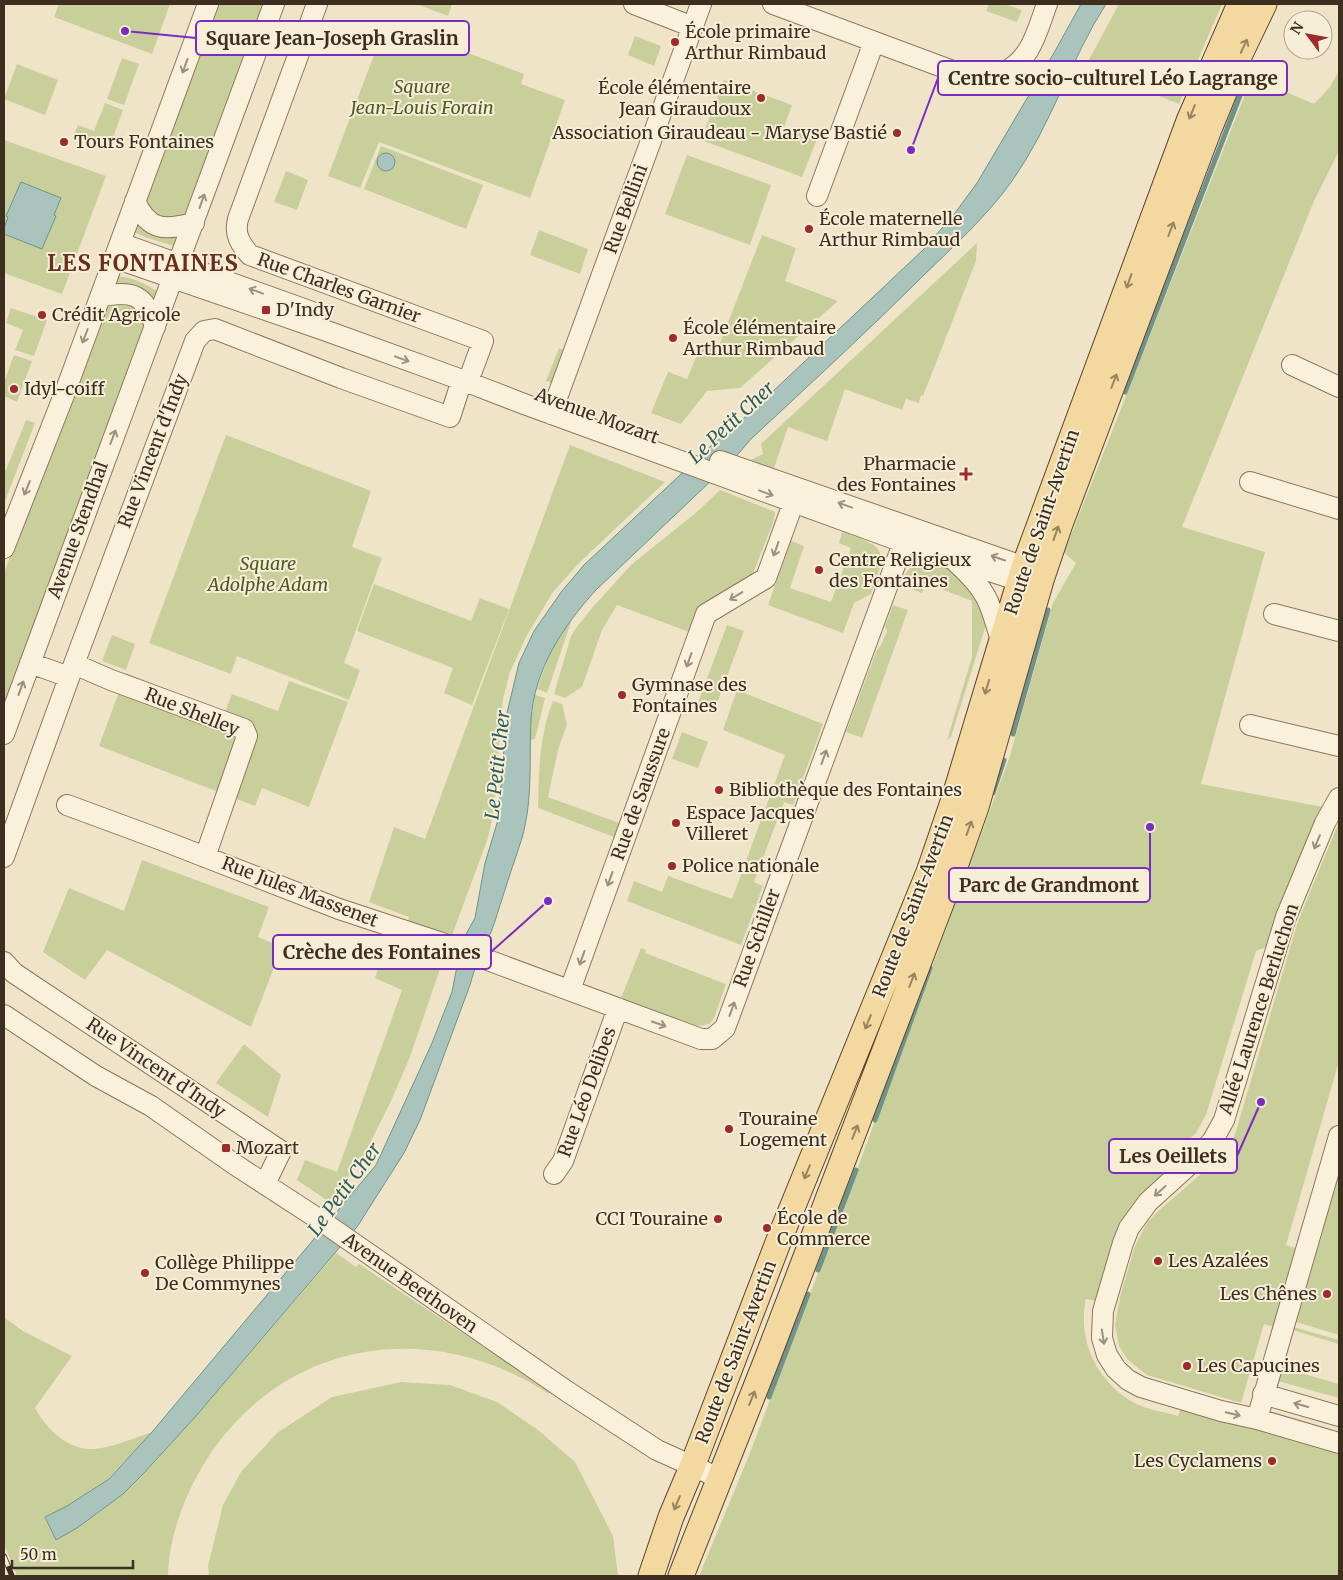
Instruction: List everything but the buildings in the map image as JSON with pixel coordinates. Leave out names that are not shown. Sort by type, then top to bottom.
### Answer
[{"type":"main road","name":"Route de Saint-Avertin","points":[[651,1576],[671,1517],[779,1240],[929,872],[954,799],[1001,641],[1028,576],[1189,121],[1240,4]]},
{"type":"main road","name":"Route de Saint-Avertin","points":[[681,1576],[864,1107],[973,816],[1028,576],[1060,524],[1209,128],[1237,61],[1264,4]]},
{"type":"street","points":[[4,548],[118,250],[208,4]]},
{"type":"street","name":"Avenue Stendhal","points":[[4,734],[154,327],[177,271],[274,4]]},
{"type":"street","name":"Rue Charles Garnier","points":[[317,4],[238,219],[236,228],[239,241],[250,255],[483,341],[467,375]]},
{"type":"street","points":[[634,4],[693,27]]},
{"type":"street","name":"Rue Bellini","points":[[554,407],[701,4]]},
{"type":"street","points":[[773,4],[976,78],[987,77],[1011,69],[1025,56],[1030,49],[1047,4]]},
{"type":"street","points":[[817,196],[874,42]]},
{"type":"street","points":[[136,201],[140,212],[146,220],[159,228],[174,228],[194,223]]},
{"type":"street","name":"Avenue Mozart","points":[[118,250],[177,271],[266,310],[467,375],[906,535],[1028,576]]},
{"type":"street","points":[[100,297],[122,292],[136,296],[149,311],[154,327]]},
{"type":"street","name":"Rue Vincent d'Indy","points":[[4,857],[71,670],[194,341],[204,331],[215,329],[341,378],[450,417],[467,375]]},
{"type":"street","points":[[1292,365],[1339,387]]},
{"type":"street","points":[[1250,482],[1339,509]]},
{"type":"street","name":"Rue de Saussure","points":[[570,990],[706,614],[766,578],[796,495]]},
{"type":"street","name":"Avenue Mozart","points":[[906,535],[922,546],[952,559],[1028,576]]},
{"type":"street","name":"Rue Schiller","points":[[618,1008],[701,1039],[712,1039],[725,1028],[906,535]]},
{"type":"street","name":"Avenue Mozart","points":[[952,559],[974,579],[990,603],[1001,641]]},
{"type":"street","points":[[1274,614],[1339,631]]},
{"type":"street","name":"Rue Shelley","points":[[30,663],[71,670],[111,680],[244,729],[247,736],[205,857]]},
{"type":"street","points":[[1250,725],[1339,746]]},
{"type":"street","name":"Allée Laurence Berluchon","points":[[1339,798],[1325,823],[1286,917],[1224,1120],[1213,1140],[1202,1153],[1148,1202],[1133,1221],[1122,1243],[1103,1311],[1102,1338],[1107,1355],[1116,1369],[1128,1380],[1141,1387],[1240,1416],[1257,1418],[1339,1443]]},
{"type":"street","name":"Rue Jules Massenet","points":[[67,805],[339,908],[618,1008]]},
{"type":"street","name":"Rue Vincent d'Indy","points":[[4,962],[14,973],[281,1151],[265,1184]]},
{"type":"street","name":"Rue Léo Delibes","points":[[554,1174],[563,1162],[618,1008]]},
{"type":"street","name":"Avenue Beethoven","points":[[4,1015],[96,1076],[151,1106],[320,1220],[568,1392],[657,1450],[719,1478]]},
{"type":"street","points":[[1257,1418],[1339,1136]]},
{"type":"street","points":[[1264,1394],[1339,1416]]},
{"type":"green space","points":[[59,4],[170,4],[152,54],[54,17]]},
{"type":"green space","points":[[212,4],[263,4],[185,214],[179,220],[153,215],[140,193]]},
{"type":"green space","points":[[416,4],[452,4],[448,16]]},
{"type":"green space","points":[[989,4],[1004,4],[1022,10],[1017,22],[986,11]]},
{"type":"green space","points":[[1119,4],[1222,4],[1179,104],[1085,67]]},
{"type":"green space","name":"Square Jean-Louis Forain","points":[[386,22],[524,74],[521,84],[565,100],[530,198],[379,142],[360,188],[328,176],[379,42],[385,36]]},
{"type":"green space","points":[[635,36],[661,46],[654,66],[628,55]]},
{"type":"green space","points":[[122,58],[139,64],[124,105],[107,99]]},
{"type":"green space","points":[[17,64],[58,80],[45,115],[4,99]]},
{"type":"green space","points":[[1339,71],[1339,151],[1314,201],[1182,527],[1265,552],[1201,784],[1323,807],[1271,945],[1256,951],[1206,1115],[1196,1133],[1171,1156],[1175,1173],[1137,1210],[1131,1208],[1120,1223],[1095,1301],[1086,1299],[1084,1330],[1087,1344],[1100,1371],[1120,1394],[1133,1402],[1178,1416],[1181,1407],[1339,1454],[1339,1576],[699,1576],[748,1458],[1009,759],[1053,603],[1076,563],[1064,553],[1250,82],[1243,79],[1246,75],[1314,104],[1330,87]]},
{"type":"green space","points":[[724,80],[792,105],[784,127],[817,139],[802,177],[701,140]]},
{"type":"green space","points":[[105,103],[123,110],[109,148],[74,135],[78,125],[94,131]]},
{"type":"green space","points":[[4,140],[106,176],[62,294],[4,273]]},
{"type":"green space","points":[[381,146],[483,185],[466,229],[364,189]]},
{"type":"green space","points":[[687,155],[771,185],[750,245],[665,214]]},
{"type":"green space","points":[[286,171],[308,180],[297,210],[274,202]]},
{"type":"green space","points":[[134,220],[180,234],[177,247],[132,231]]},
{"type":"green space","points":[[539,230],[588,249],[580,274],[530,255]]},
{"type":"green space","points":[[762,235],[796,248],[785,281],[838,301],[740,388],[707,391],[681,424],[651,413],[668,372],[687,379],[701,345],[717,351]]},
{"type":"green space","points":[[977,243],[976,261],[919,403],[906,399],[902,410],[845,389],[827,441],[788,427],[772,474],[745,463],[763,454],[761,444]]},
{"type":"green space","points":[[116,276],[139,282],[160,293],[155,304],[113,288]]},
{"type":"green space","points":[[124,297],[147,318],[4,705],[4,573],[104,303]]},
{"type":"green space","points":[[11,308],[47,320],[34,356],[15,350],[23,330],[6,323]]},
{"type":"green space","points":[[559,348],[565,351],[552,383],[546,381]]},
{"type":"green space","points":[[14,355],[32,361],[17,402],[4,396],[4,382]]},
{"type":"green space","points":[[26,420],[35,423],[4,504],[4,470],[6,470]]},
{"type":"green space","name":"Square Adolphe Adam","points":[[226,435],[371,491],[352,547],[382,558],[344,663],[360,670],[349,700],[237,656],[231,674],[149,643]]},
{"type":"green space","points":[[570,445],[665,482],[580,562],[553,592],[526,637],[510,672],[503,699],[493,815],[488,838],[448,946],[406,929],[409,917],[369,902],[394,827],[425,839]]},
{"type":"green space","points":[[720,490],[775,512],[774,520],[752,576],[702,605],[696,614],[689,632],[617,605],[602,630],[582,687],[565,698],[554,694],[571,636],[592,608],[631,565],[698,511]]},
{"type":"green space","points":[[842,532],[876,547],[880,552],[881,559],[880,568],[871,594],[854,603],[843,633],[768,605],[791,541],[804,546],[790,588],[831,602],[851,548],[839,543]]},
{"type":"green space","points":[[924,562],[946,568],[964,583],[978,603],[986,625],[951,737],[947,740],[972,657],[972,601],[926,583],[922,593],[901,585],[904,576],[909,570],[915,565]]},
{"type":"green space","points":[[374,584],[471,621],[480,598],[509,609],[472,705],[444,693],[453,668],[357,631]]},
{"type":"green space","points":[[893,605],[908,610],[862,738],[846,732],[876,652],[887,631],[885,626]]},
{"type":"green space","points":[[573,616],[547,693],[537,689],[550,653]]},
{"type":"green space","points":[[727,625],[744,631],[714,711],[697,705]]},
{"type":"green space","points":[[112,635],[135,644],[126,670],[102,661]]},
{"type":"green space","points":[[126,673],[225,712],[232,694],[278,711],[289,681],[348,702],[309,807],[262,788],[255,806],[99,746]]},
{"type":"green space","points":[[737,690],[823,724],[793,805],[784,802],[754,882],[763,886],[741,945],[627,901],[634,881],[662,892],[668,876],[732,899],[785,755],[723,730]]},
{"type":"green space","points":[[535,695],[545,698],[535,739],[531,740],[531,719]]},
{"type":"green space","points":[[553,701],[562,704],[567,724],[558,750],[548,797],[619,823],[614,837],[538,808],[542,740]]},
{"type":"green space","name":"Espace Jacques Villeret","points":[[682,732],[708,742],[698,768],[672,759]]},
{"type":"green space","points":[[1339,822],[1339,1061],[1286,1245],[1296,1248],[1274,1327],[1264,1324],[1241,1403],[1147,1375],[1128,1360],[1119,1346],[1115,1325],[1121,1293],[1135,1246],[1147,1223],[1231,1148],[1298,921]]},
{"type":"green space","points":[[142,860],[269,907],[258,937],[282,947],[251,1027],[107,950],[85,980],[43,952],[69,888],[124,911]]},
{"type":"green space","points":[[404,938],[445,954],[410,1057],[391,1101],[364,1155],[331,1203],[297,1180],[305,1160],[337,1172],[402,990],[375,978],[384,950],[398,954]]},
{"type":"green space","points":[[641,948],[646,950],[645,953],[726,984],[714,1018],[709,1024],[695,1025],[621,998]]},
{"type":"green space","points":[[244,1044],[281,1075],[268,1117],[216,1083]]},
{"type":"green space","points":[[1339,1163],[1339,1335],[1293,1321]]},
{"type":"green space","points":[[336,1253],[356,1267],[359,1264],[506,1362],[536,1378],[552,1389],[549,1394],[504,1370],[457,1355],[410,1349],[363,1352],[319,1365],[277,1387],[239,1418],[207,1459],[185,1501],[175,1530],[171,1545],[168,1576],[17,1576],[4,1544],[4,1317],[23,1331],[72,1356],[35,1408],[50,1429],[57,1435],[79,1447],[95,1449],[152,1432],[108,1479],[67,1506],[46,1517],[77,1528],[123,1494],[143,1474],[196,1416]]},
{"type":"green space","points":[[1293,1327],[1339,1340],[1339,1344],[1292,1330]]},
{"type":"green space","points":[[1279,1367],[1339,1384],[1339,1398],[1274,1380]]},
{"type":"green space","points":[[401,1382],[450,1385],[497,1402],[538,1430],[575,1462],[613,1536],[618,1576],[209,1576],[208,1566],[223,1505],[241,1472],[277,1433],[332,1397]]},
{"type":"water","name":"Le Petit Cher","points":[[1081,4],[1106,4],[1093,25],[1026,160],[1002,194],[947,253],[751,439],[733,460],[596,590],[572,618],[544,666],[533,702],[528,809],[522,838],[493,927],[477,964],[420,1120],[404,1153],[357,1227],[196,1416],[123,1494],[77,1528],[56,1540],[45,1517],[67,1506],[109,1479],[152,1432],[376,1165],[432,1043],[452,992],[462,941],[475,918],[485,863],[498,820],[507,713],[519,663],[534,631],[562,591],[584,565],[712,445],[751,412],[924,249],[955,213],[977,183]]},
{"type":"water","points":[[386,153],[392,156],[395,162],[392,168],[386,171],[380,168],[377,162],[380,156]]},
{"type":"water","points":[[21,182],[61,198],[54,215],[56,216],[42,249],[4,234],[8,217],[6,216]]},
{"type":"waterway","points":[[1125,392],[1241,93]]},
{"type":"waterway","points":[[1013,734],[1048,610]]},
{"type":"waterway","points":[[993,793],[1004,760]]},
{"type":"waterway","points":[[875,1120],[930,968]]},
{"type":"waterway","points":[[818,1270],[856,1170]]},
{"type":"waterway","points":[[769,1397],[808,1294]]},
{"type":"railway","points":[[4,1556],[12,1576]]},
{"type":"place","name":"Square Jean-Joseph Graslin","points":[[125,31]]},
{"type":"place","name":"École primaire Arthur Rimbaud","points":[[675,42]]},
{"type":"place","name":"École élémentaire Jean Giraudoux","points":[[761,98]]},
{"type":"place","name":"Association Giraudeau - Maryse Bastié","points":[[897,133]]},
{"type":"place","name":"Tours Fontaines","points":[[64,142]]},
{"type":"place","name":"Centre socio-culturel Léo Lagrange","points":[[911,150]]},
{"type":"place","name":"École maternelle Arthur Rimbaud","points":[[809,229]]},
{"type":"place","name":"D'Indy","points":[[266,310]]},
{"type":"place","name":"Crédit Agricole","points":[[42,315]]},
{"type":"place","name":"École élémentaire Arthur Rimbaud","points":[[673,338]]},
{"type":"place","name":"Idyl-coiff","points":[[14,389]]},
{"type":"place","name":"Pharmacie des Fontaines","points":[[966,474]]},
{"type":"place","name":"Centre Religieux des Fontaines","points":[[819,570]]},
{"type":"place","name":"Gymnase des Fontaines","points":[[622,695]]},
{"type":"place","name":"Bibliothèque des Fontaines","points":[[719,790]]},
{"type":"place","name":"Espace Jacques Villeret","points":[[676,823]]},
{"type":"place","name":"Parc de Grandmont","points":[[1150,827]]},
{"type":"place","name":"Police nationale","points":[[672,866]]},
{"type":"place","name":"Crèche des Fontaines","points":[[548,901]]},
{"type":"place","name":"Les Oeillets","points":[[1261,1102]]},
{"type":"place","name":"Touraine Logement","points":[[729,1129]]},
{"type":"place","name":"Mozart","points":[[226,1148]]},
{"type":"place","name":"CCI Touraine","points":[[718,1219]]},
{"type":"place","name":"École de Commerce","points":[[767,1228]]},
{"type":"place","name":"Les Azalées","points":[[1158,1261]]},
{"type":"place","name":"Collège Philippe De Commynes","points":[[145,1273]]},
{"type":"place","name":"Les Chênes","points":[[1327,1294]]},
{"type":"place","name":"Les Capucines","points":[[1187,1366]]},
{"type":"place","name":"Les Cyclamens","points":[[1272,1461]]},
{"type":"district","name":"LES FONTAINES","points":[[143,263]]}]
